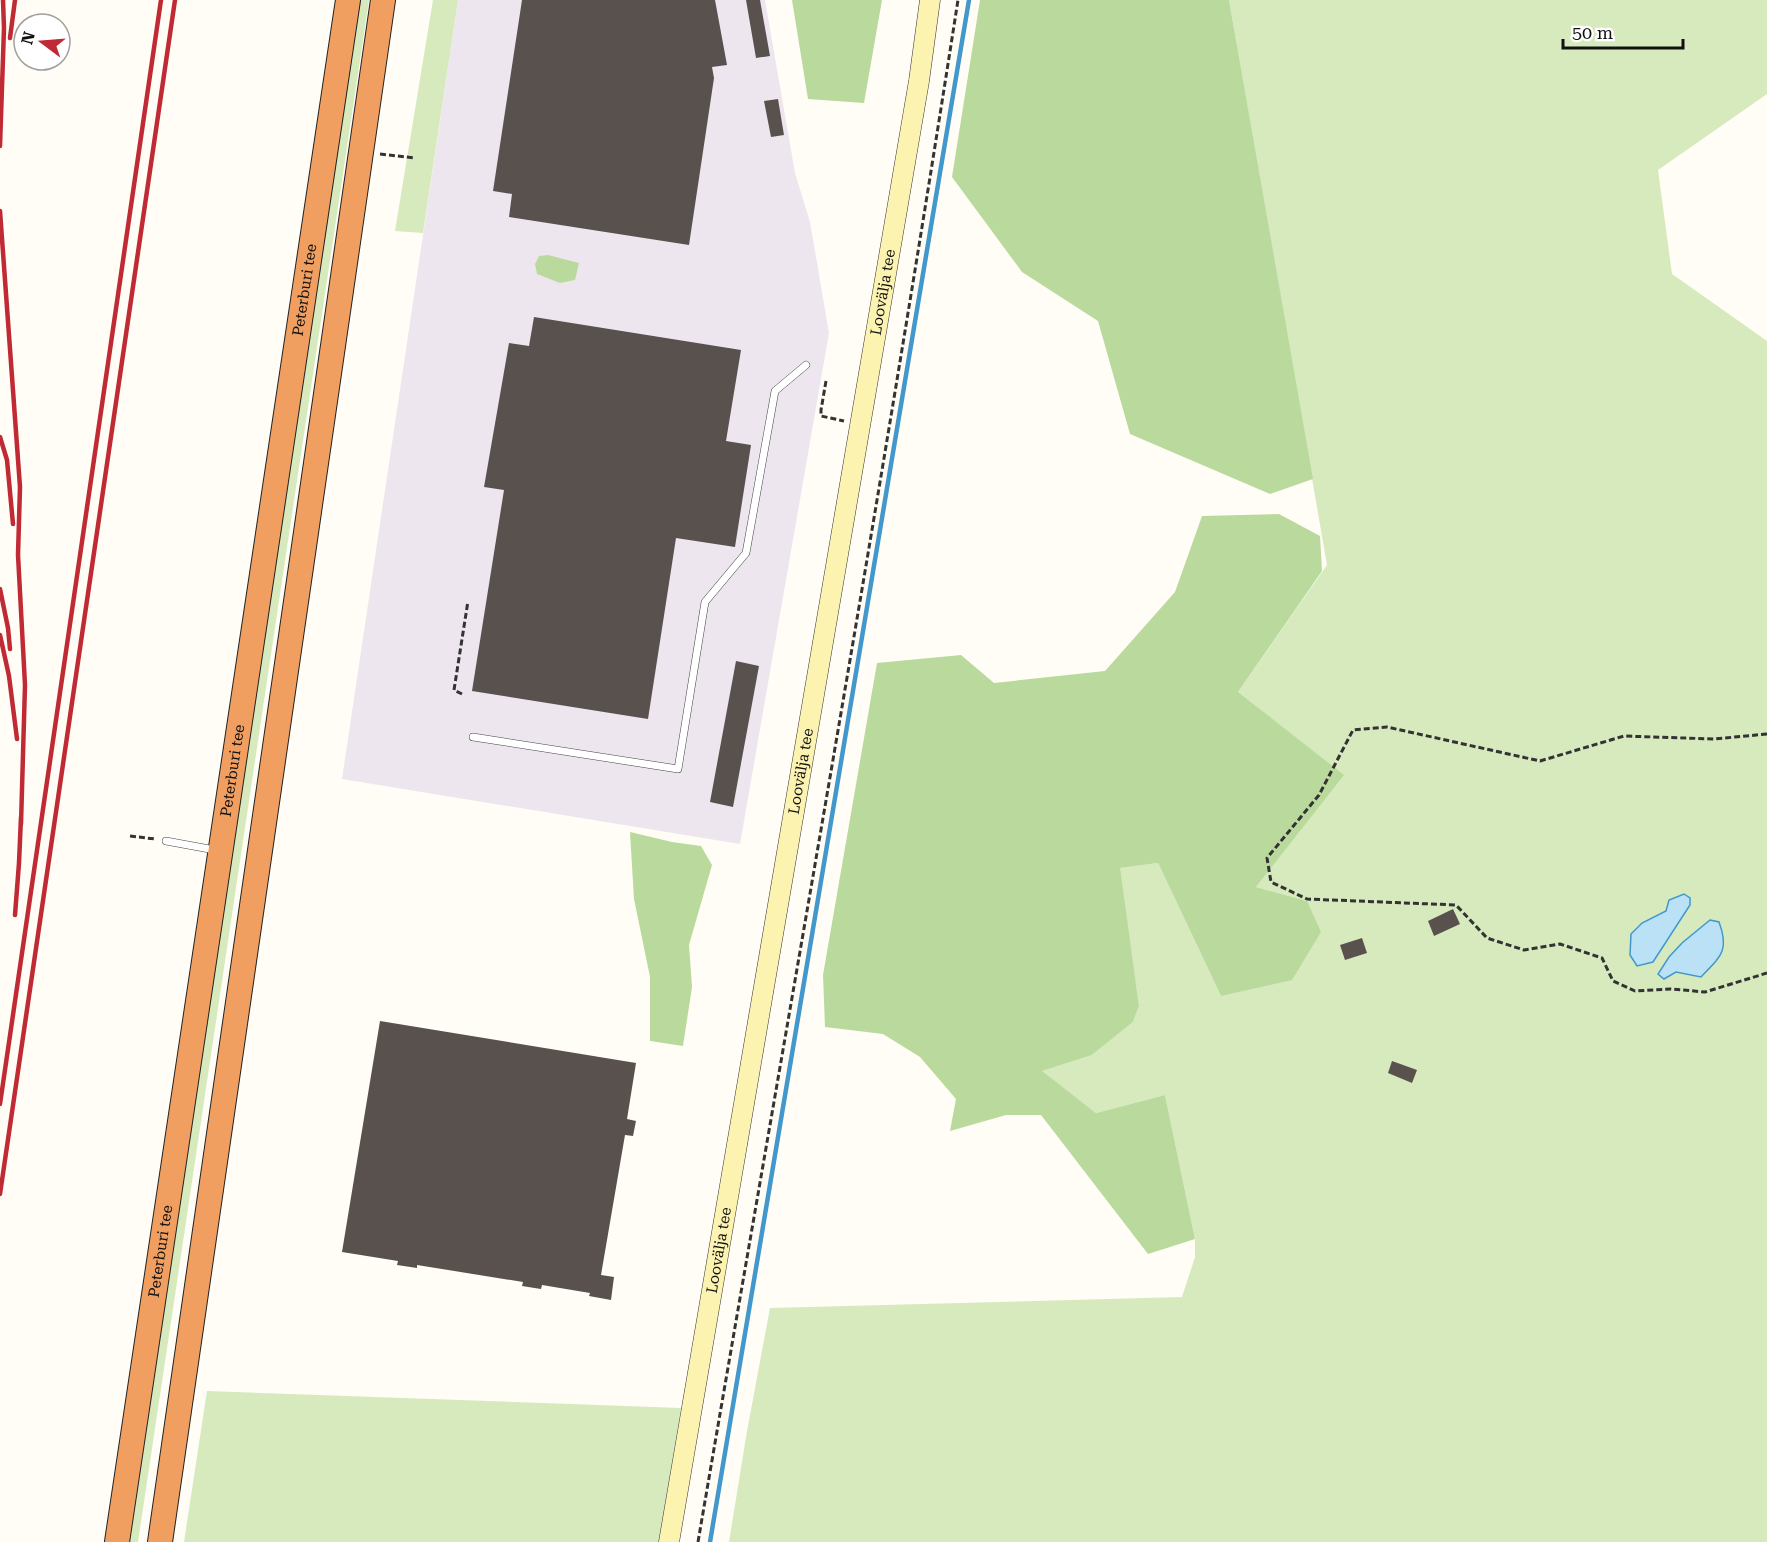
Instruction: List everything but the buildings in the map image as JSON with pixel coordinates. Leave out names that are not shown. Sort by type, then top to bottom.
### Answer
[{"type":"highway","name":"Peterburi tee","points":[[117,1542],[348,0]]},
{"type":"highway","points":[[160,1542],[383,0]]},
{"type":"street","name":"Loovälja tee","points":[[669,1542],[917,93],[930,0]]},
{"type":"lane","points":[[473,737],[678,770],[705,602],[746,553],[775,391],[806,365]]},
{"type":"lane","points":[[166,841],[221,851]]},
{"type":"path","points":[[698,1542],[900,360],[958,0]]},
{"type":"path","points":[[361,152],[416,159]]},
{"type":"path","points":[[826,381],[821,416],[860,424]]},
{"type":"path","points":[[462,694],[454,690],[468,602]]},
{"type":"path","points":[[1767,734],[1714,739],[1624,736],[1540,760],[1387,727],[1353,730],[1319,795],[1267,858],[1271,882],[1307,899],[1456,905],[1487,938],[1524,950],[1560,944],[1602,958],[1613,981],[1635,991],[1671,989],[1705,992],[1767,973]]},
{"type":"path","points":[[130,836],[166,841]]},
{"type":"shaded area","points":[[458,0],[765,0],[795,173],[810,222],[829,333],[740,844],[342,779]]},
{"type":"green space","points":[[359,0],[369,0],[138,1542],[130,1542]]},
{"type":"green space","points":[[433,0],[458,0],[423,233],[395,231]]},
{"type":"green space","points":[[792,0],[882,0],[864,103],[808,99]]},
{"type":"green space","points":[[980,0],[1229,0],[1313,479],[1270,494],[1130,434],[1098,321],[1022,272],[952,177]]},
{"type":"green space","points":[[1229,0],[1767,0],[1767,94],[1658,170],[1672,274],[1767,341],[1767,1542],[729,1542],[770,1308],[1182,1297],[1195,1257],[1195,1239],[1165,1095],[1096,1113],[1041,1071],[1092,1055],[1133,1022],[1139,1006],[1119,868],[1158,863],[1221,996],[1307,901],[1256,887],[1343,775],[1238,692],[1327,565]]},
{"type":"green space","points":[[548,255],[579,263],[575,280],[560,283],[537,274],[535,264],[539,256]]},
{"type":"green space","points":[[1279,514],[1320,536],[1322,571],[1238,692],[1344,775],[1256,887],[1307,901],[1321,932],[1292,980],[1221,996],[1158,863],[1120,868],[1139,1006],[1133,1022],[1092,1055],[1042,1071],[1096,1113],[1165,1095],[1195,1239],[1148,1254],[1041,1115],[1006,1115],[950,1131],[956,1099],[920,1057],[883,1034],[825,1027],[823,975],[877,663],[961,655],[994,683],[1105,671],[1175,592],[1202,516]]},
{"type":"green space","points":[[630,832],[701,846],[712,865],[689,945],[692,987],[683,1046],[650,1041],[650,977],[634,899]]},
{"type":"green space","points":[[207,1391],[681,1408],[659,1542],[184,1542]]},
{"type":"water","points":[[1684,894],[1690,898],[1690,905],[1653,962],[1637,966],[1630,955],[1631,934],[1642,923],[1666,911],[1669,900]]},
{"type":"water","points":[[1710,920],[1719,922],[1724,940],[1721,953],[1708,970],[1701,977],[1676,972],[1664,979],[1658,974],[1682,943]]},
{"type":"waterway","points":[[710,1542],[969,0]]},
{"type":"railway","points":[[0,146],[3,0]]},
{"type":"railway","points":[[10,38],[15,0]]},
{"type":"railway","points":[[0,1104],[161,0]]},
{"type":"railway","points":[[0,1194],[175,0]]},
{"type":"railway","points":[[0,211],[20,487],[18,555],[25,685],[21,824]]},
{"type":"railway","points":[[0,437],[7,460],[13,524]]},
{"type":"railway","points":[[0,589],[10,649]]},
{"type":"railway","points":[[0,635],[9,676],[17,739]]},
{"type":"railway","points":[[15,915],[21,817]]}]
